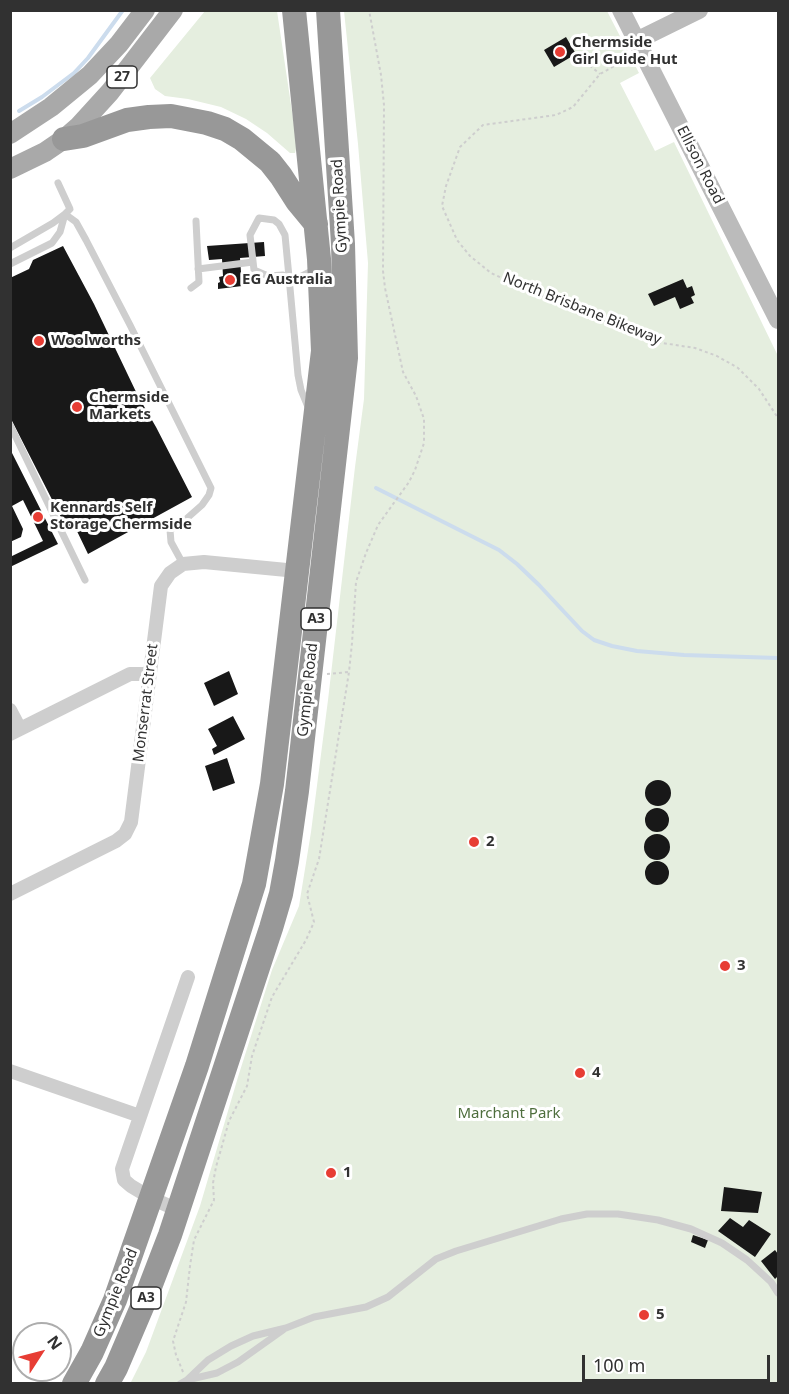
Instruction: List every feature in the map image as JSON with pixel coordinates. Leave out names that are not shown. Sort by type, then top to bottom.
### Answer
[{"type":"highway","name":"Gympie Road","points":[[74,1383],[92,1352],[115,1300],[197,1066],[254,884],[272,784],[323,351],[320,271],[294,10]]},
{"type":"highway","name":"Gympie Road","points":[[107,1383],[116,1368],[145,1300],[178,1210],[281,894],[297,791],[346,358],[344,266],[328,10]]},
{"type":"highway","points":[[64,139],[83,136],[127,120],[149,117],[171,116],[225,129],[242,139],[270,162],[316,224]]},
{"type":"main road","name":"27","points":[[10,134],[51,107],[90,75],[145,10]]},
{"type":"main road","name":"27","points":[[10,170],[45,152],[79,126],[110,92],[174,10]]},
{"type":"main road","name":"Ellison Road","points":[[621,10],[635,49],[778,320]]},
{"type":"main road","points":[[635,49],[699,10]]},
{"type":"street","points":[[183,564],[204,562],[297,571]]},
{"type":"street","name":"Monserrat Street","points":[[10,894],[116,841],[125,834],[131,822],[161,586],[170,573],[183,564]]},
{"type":"street","points":[[10,710],[15,732],[130,674],[150,674]]},
{"type":"street","points":[[178,1210],[151,1198],[128,1184],[124,1180],[122,1169],[188,977]]},
{"type":"street","points":[[10,1071],[140,1116]]},
{"type":"lane","points":[[10,248],[53,223],[70,209],[58,183]]},
{"type":"lane","points":[[10,264],[52,243],[60,231],[65,214]]},
{"type":"lane","points":[[65,214],[76,222],[99,264],[211,488],[202,505],[170,530],[171,542],[183,564]]},
{"type":"lane","points":[[314,429],[298,375],[289,277],[285,235],[274,220],[259,218],[250,235],[254,270],[268,276],[283,275],[289,277],[296,279],[310,272],[320,271]]},
{"type":"lane","points":[[192,288],[199,282],[196,221]]},
{"type":"lane","points":[[198,269],[254,262]]},
{"type":"lane","points":[[10,425],[85,580]]},
{"type":"lane","points":[[184,1382],[208,1360],[253,1336],[286,1328],[314,1317],[366,1307],[388,1297],[436,1259],[561,1219],[586,1214],[618,1214],[658,1220],[691,1229],[722,1243],[747,1260],[771,1282],[778,1293]]},
{"type":"lane","points":[[184,1382],[217,1372],[238,1362],[286,1328]]},
{"type":"path","points":[[369,10],[384,105],[383,271],[385,288],[403,372],[416,396],[424,418],[424,443],[415,470],[391,508]]},
{"type":"path","name":"North Brisbane Bikeway","points":[[635,49],[620,63],[600,74],[573,108],[556,115],[483,125],[473,133],[460,147],[446,186],[442,206],[457,240],[470,256],[491,273],[656,342],[695,348],[717,356],[738,368],[759,389],[778,418]]},
{"type":"path","points":[[576,54],[600,74]]},
{"type":"path","points":[[326,680],[327,674],[349,672]]},
{"type":"green space","points":[[205,11],[277,11],[297,145],[295,153],[290,153],[246,119],[221,107],[165,96],[155,89],[150,78]]},
{"type":"green space","name":"Marchant Park","points":[[344,11],[607,11],[639,73],[620,83],[655,151],[674,142],[778,356],[778,1383],[130,1384],[146,1352],[200,1206],[272,970],[299,906],[311,832],[364,399],[368,263]]},
{"type":"building","name":"Chermside Girl Guide Hut","points":[[566,37],[576,54],[554,67],[544,50]]},
{"type":"building","points":[[264,242],[265,256],[240,258],[242,286],[218,289],[219,277],[223,276],[222,259],[209,260],[207,246]]},
{"type":"building","name":"Chermside Markets","points":[[63,246],[138,396],[192,497],[88,554],[75,527],[68,531],[10,417],[10,278],[29,269],[33,260]]},
{"type":"building","points":[[683,279],[687,288],[692,286],[695,295],[691,297],[694,303],[680,309],[675,297],[654,306],[648,294]]},
{"type":"building","name":"Kennards Self Storage Chermside","points":[[10,449],[58,544],[10,567],[10,557],[43,541],[23,500],[12,506],[23,529],[21,537],[10,542]]},
{"type":"building","points":[[229,671],[238,694],[214,706],[204,683]]},
{"type":"building","points":[[233,716],[245,739],[214,755],[212,749],[217,746],[208,729]]},
{"type":"building","points":[[227,758],[235,783],[213,791],[205,766]]},
{"type":"building","points":[[658,780],[667,784],[671,793],[667,802],[658,806],[649,802],[645,793],[649,784]]},
{"type":"building","points":[[657,808],[666,811],[669,820],[666,829],[657,832],[648,829],[645,820],[648,811]]},
{"type":"building","points":[[657,834],[666,838],[670,847],[666,856],[657,860],[648,856],[644,847],[648,838]]},
{"type":"building","points":[[657,861],[665,865],[669,873],[665,881],[657,885],[649,881],[645,873],[649,865]]},
{"type":"building","points":[[724,1187],[762,1192],[758,1213],[721,1211]]},
{"type":"building","points":[[730,1218],[743,1227],[749,1220],[771,1234],[755,1257],[718,1231]]},
{"type":"building","points":[[693,1235],[708,1240],[705,1248],[691,1242]]},
{"type":"building","points":[[775,1250],[778,1254],[778,1276],[775,1279],[761,1261]]},
{"type":"waterway","points":[[19,111],[74,73],[88,58],[123,10]]},
{"type":"waterway","points":[[376,488],[499,550],[517,564],[582,631],[594,640],[637,651],[778,658]]},
{"type":"place","name":"Chermside Girl Guide Hut","points":[[560,52]]},
{"type":"place","name":"EG Australia","points":[[230,280]]},
{"type":"place","name":"Woolworths","points":[[39,341]]},
{"type":"place","name":"Chermside Markets","points":[[77,407]]},
{"type":"place","name":"Kennards Self Storage Chermside","points":[[38,517]]},
{"type":"place","name":"2","points":[[474,842]]},
{"type":"place","name":"3","points":[[725,966]]},
{"type":"place","name":"4","points":[[580,1073]]},
{"type":"place","name":"1","points":[[331,1173]]},
{"type":"place","name":"5","points":[[644,1315]]}]
